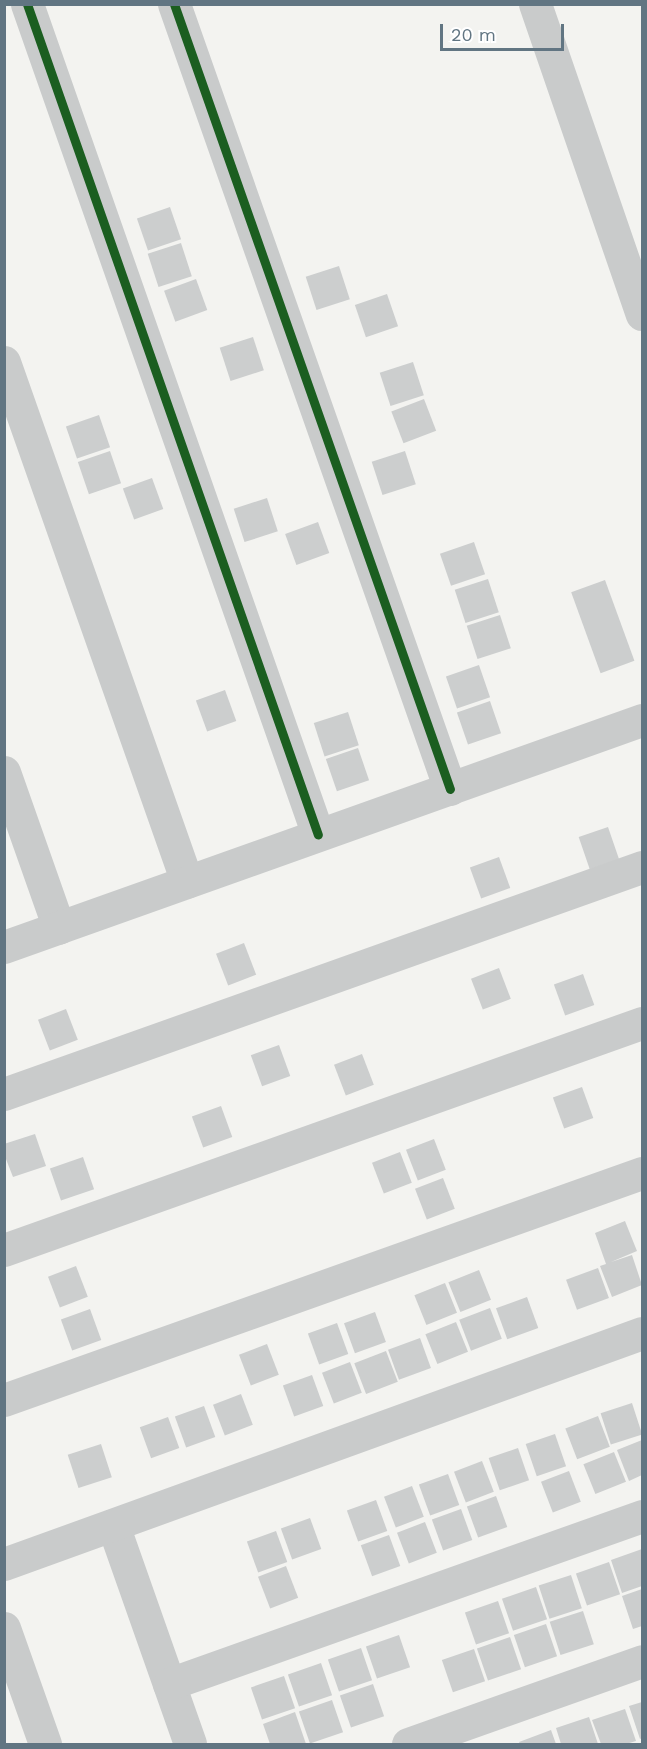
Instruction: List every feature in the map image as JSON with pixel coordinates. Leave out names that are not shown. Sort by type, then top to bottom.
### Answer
[{"type":"street","points":[[27,4],[318,835]]},
{"type":"street","points":[[174,4],[450,789]]},
{"type":"street","points":[[535,4],[642,314]]},
{"type":"street","points":[[4,362],[187,882]]},
{"type":"street","points":[[4,947],[642,720]]},
{"type":"street","points":[[4,772],[59,928]]},
{"type":"street","points":[[4,1094],[642,867]]},
{"type":"street","points":[[4,1250],[642,1023]]},
{"type":"street","points":[[4,1400],[642,1173]]},
{"type":"street","points":[[4,1564],[642,1333]]},
{"type":"street","points":[[169,1684],[642,1516]]},
{"type":"street","points":[[113,1525],[190,1744]]},
{"type":"street","points":[[4,1628],[45,1744]]},
{"type":"street","points":[[408,1744],[642,1661]]},
{"type":"building","points":[[170,207],[181,239],[148,251],[137,218]]},
{"type":"building","points":[[181,243],[192,276],[159,287],[148,254]]},
{"type":"building","points":[[339,266],[350,299],[317,310],[306,277]]},
{"type":"building","points":[[196,279],[207,310],[175,322],[164,291]]},
{"type":"building","points":[[387,294],[398,326],[366,337],[355,305]]},
{"type":"building","points":[[253,337],[264,370],[231,381],[220,348]]},
{"type":"building","points":[[413,362],[424,395],[391,406],[380,373]]},
{"type":"building","points":[[424,399],[436,431],[404,443],[391,412]]},
{"type":"building","points":[[99,415],[110,447],[77,459],[66,426]]},
{"type":"building","points":[[110,451],[121,483],[89,494],[78,462]]},
{"type":"building","points":[[405,451],[416,484],[383,495],[372,462]]},
{"type":"building","points":[[152,478],[163,509],[134,520],[123,489]]},
{"type":"building","points":[[267,498],[278,531],[245,542],[234,509]]},
{"type":"building","points":[[318,522],[329,553],[296,565],[285,534]]},
{"type":"building","points":[[474,542],[485,574],[451,586],[440,554]]},
{"type":"building","points":[[488,579],[499,612],[466,623],[455,590]]},
{"type":"building","points":[[605,580],[634,661],[601,673],[571,592]]},
{"type":"building","points":[[500,615],[511,648],[478,659],[467,626]]},
{"type":"building","points":[[479,665],[490,697],[457,709],[446,676]]},
{"type":"building","points":[[225,690],[236,721],[207,732],[196,701]]},
{"type":"building","points":[[490,701],[501,733],[468,745],[457,712]]},
{"type":"building","points":[[348,712],[359,745],[325,756],[314,723]]},
{"type":"building","points":[[358,748],[369,780],[337,791],[326,759]]},
{"type":"building","points":[[608,827],[619,859],[590,869],[579,837]]},
{"type":"building","points":[[499,857],[510,888],[481,899],[470,868]]},
{"type":"building","points":[[244,943],[256,975],[228,985],[216,954]]},
{"type":"building","points":[[499,968],[511,999],[483,1010],[471,979]]},
{"type":"building","points":[[583,974],[594,1005],[565,1016],[554,985]]},
{"type":"building","points":[[66,1009],[78,1040],[50,1051],[38,1020]]},
{"type":"building","points":[[279,1045],[290,1076],[262,1086],[251,1055]]},
{"type":"building","points":[[362,1054],[374,1085],[346,1096],[334,1065]]},
{"type":"building","points":[[582,1087],[593,1118],[564,1129],[553,1098]]},
{"type":"building","points":[[221,1106],[232,1137],[203,1148],[192,1117]]},
{"type":"building","points":[[35,1134],[46,1166],[13,1177],[4,1154],[4,1144]]},
{"type":"building","points":[[434,1139],[446,1170],[418,1181],[406,1150]]},
{"type":"building","points":[[400,1152],[412,1183],[384,1194],[372,1163]]},
{"type":"building","points":[[83,1157],[94,1189],[61,1201],[50,1168]]},
{"type":"building","points":[[443,1178],[455,1209],[427,1220],[415,1189]]},
{"type":"building","points":[[625,1221],[637,1251],[611,1262],[632,1255],[642,1285],[612,1297],[600,1266],[606,1264],[595,1233]]},
{"type":"building","points":[[76,1266],[88,1297],[60,1308],[48,1277]]},
{"type":"building","points":[[598,1268],[609,1298],[577,1310],[566,1280]]},
{"type":"building","points":[[479,1270],[491,1300],[460,1312],[448,1282]]},
{"type":"building","points":[[445,1283],[457,1313],[426,1325],[414,1295]]},
{"type":"building","points":[[527,1297],[538,1328],[507,1339],[496,1308]]},
{"type":"building","points":[[490,1308],[502,1339],[471,1351],[459,1320]]},
{"type":"building","points":[[90,1309],[101,1340],[72,1351],[61,1320]]},
{"type":"building","points":[[375,1312],[386,1342],[355,1353],[344,1323]]},
{"type":"building","points":[[456,1322],[468,1352],[437,1364],[425,1334]]},
{"type":"building","points":[[337,1323],[348,1354],[319,1365],[308,1334]]},
{"type":"building","points":[[420,1338],[431,1368],[399,1380],[388,1350]]},
{"type":"building","points":[[267,1344],[279,1375],[251,1386],[239,1355]]},
{"type":"building","points":[[386,1351],[398,1382],[366,1394],[354,1363]]},
{"type":"building","points":[[350,1362],[362,1393],[334,1404],[322,1373]]},
{"type":"building","points":[[312,1375],[323,1406],[294,1417],[283,1386]]},
{"type":"building","points":[[241,1394],[253,1425],[225,1436],[213,1405]]},
{"type":"building","points":[[632,1403],[642,1434],[611,1445],[601,1413]]},
{"type":"building","points":[[204,1406],[215,1437],[186,1448],[175,1417]]},
{"type":"building","points":[[598,1416],[610,1447],[577,1459],[565,1429]]},
{"type":"building","points":[[168,1417],[179,1448],[151,1458],[140,1427]]},
{"type":"building","points":[[555,1434],[566,1466],[537,1476],[526,1444]]},
{"type":"building","points":[[642,1440],[642,1475],[629,1481],[617,1450]]},
{"type":"building","points":[[101,1444],[112,1477],[79,1488],[68,1455]]},
{"type":"building","points":[[518,1448],[529,1480],[500,1490],[489,1458]]},
{"type":"building","points":[[614,1452],[626,1482],[595,1494],[583,1464]]},
{"type":"building","points":[[482,1461],[494,1492],[466,1503],[454,1472]]},
{"type":"building","points":[[569,1471],[581,1502],[553,1513],[541,1482]]},
{"type":"building","points":[[448,1474],[459,1505],[430,1516],[419,1485]]},
{"type":"building","points":[[412,1486],[424,1517],[396,1528],[384,1497]]},
{"type":"building","points":[[496,1496],[507,1527],[478,1538],[467,1507]]},
{"type":"building","points":[[376,1500],[387,1531],[358,1542],[347,1511]]},
{"type":"building","points":[[461,1509],[472,1540],[443,1551],[432,1520]]},
{"type":"building","points":[[310,1518],[321,1549],[292,1560],[281,1529]]},
{"type":"building","points":[[425,1522],[437,1553],[409,1564],[397,1533]]},
{"type":"building","points":[[276,1531],[287,1562],[258,1573],[247,1542]]},
{"type":"building","points":[[389,1535],[400,1566],[372,1576],[361,1545]]},
{"type":"building","points":[[642,1549],[642,1586],[622,1593],[611,1560]]},
{"type":"building","points":[[609,1562],[620,1594],[587,1606],[576,1573]]},
{"type":"building","points":[[286,1566],[298,1598],[270,1608],[258,1577]]},
{"type":"building","points":[[571,1575],[582,1608],[549,1619],[539,1586]]},
{"type":"building","points":[[536,1587],[547,1619],[513,1631],[502,1599]]},
{"type":"building","points":[[642,1589],[642,1626],[633,1629],[622,1596]]},
{"type":"building","points":[[498,1601],[509,1633],[476,1645],[465,1612]]},
{"type":"building","points":[[583,1611],[594,1644],[561,1655],[550,1622]]},
{"type":"building","points":[[546,1624],[557,1656],[525,1667],[514,1635]]},
{"type":"building","points":[[399,1635],[410,1667],[377,1679],[366,1646]]},
{"type":"building","points":[[510,1637],[521,1669],[488,1681],[477,1648]]},
{"type":"building","points":[[361,1648],[372,1680],[339,1692],[328,1659]]},
{"type":"building","points":[[474,1649],[485,1681],[453,1692],[442,1660]]},
{"type":"building","points":[[321,1663],[332,1695],[299,1707],[288,1674]]},
{"type":"building","points":[[284,1676],[295,1708],[262,1720],[251,1687]]},
{"type":"building","points":[[373,1684],[384,1716],[351,1728],[340,1695]]},
{"type":"building","points":[[332,1700],[343,1732],[310,1744],[299,1711]]},
{"type":"building","points":[[642,1702],[642,1738],[640,1739],[629,1706]]},
{"type":"building","points":[[625,1709],[636,1741],[626,1744],[601,1744],[592,1720]]},
{"type":"building","points":[[295,1712],[306,1744],[270,1744],[263,1724]]},
{"type":"building","points":[[589,1717],[598,1744],[561,1744],[556,1728]]},
{"type":"building","points":[[551,1730],[556,1744],[520,1744],[519,1742]]},
{"type":"cycle path","points":[[27,4],[318,835]]},
{"type":"cycle path","points":[[174,4],[450,789]]}]
